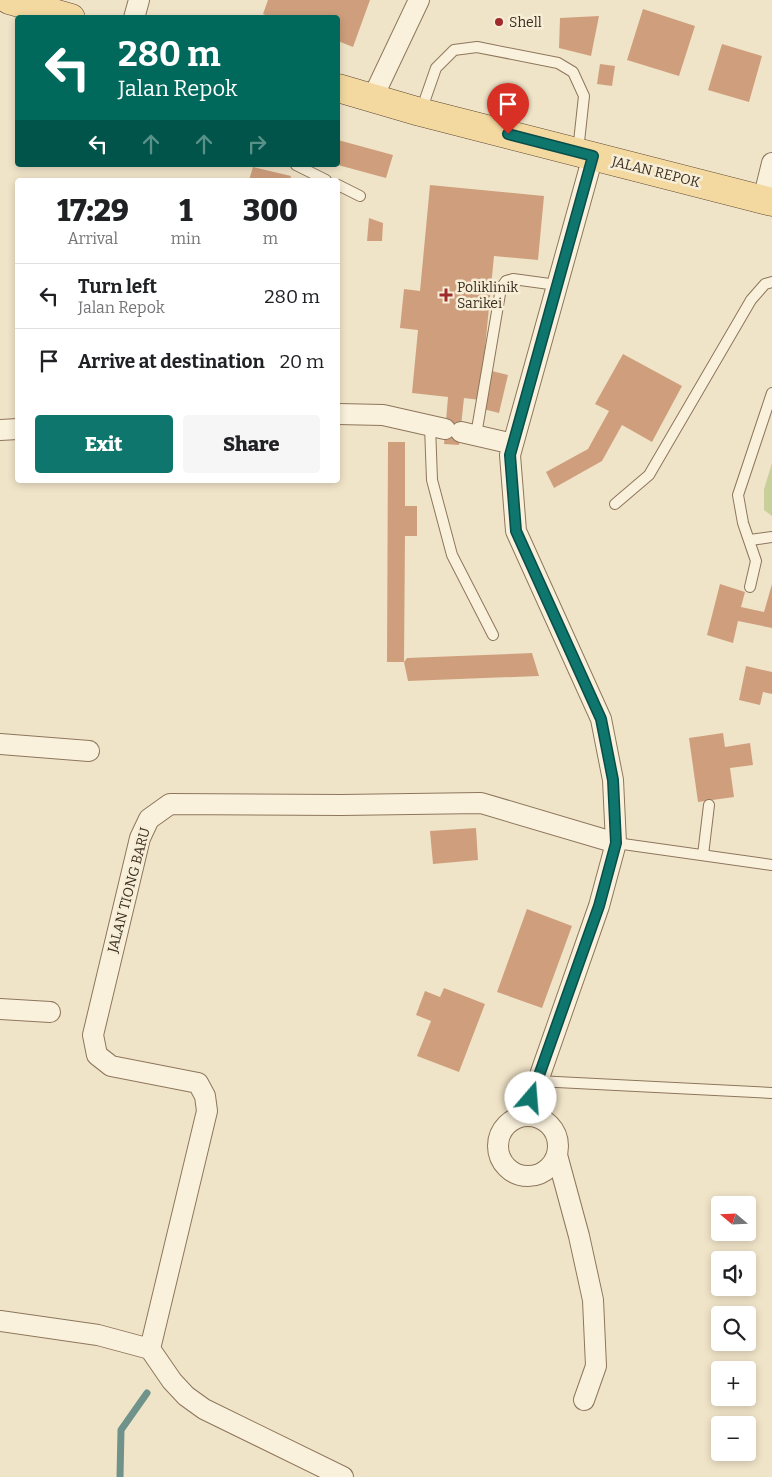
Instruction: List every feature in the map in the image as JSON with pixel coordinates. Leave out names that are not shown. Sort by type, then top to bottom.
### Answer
[{"type":"main road","points":[[9,0],[61,15]]},
{"type":"main road","name":"JALAN REPOK","points":[[340,88],[420,112],[768,201]]},
{"type":"street","points":[[135,15],[139,0]]},
{"type":"street","points":[[374,97],[419,0]]},
{"type":"street","points":[[526,1115],[599,906],[616,843],[613,780],[601,719],[516,531],[510,455],[557,285],[586,154]]},
{"type":"street","points":[[768,201],[772,163]]},
{"type":"street","points":[[340,414],[383,416],[512,444]]},
{"type":"street","points":[[0,430],[15,430]]},
{"type":"street","points":[[0,744],[88,752]]},
{"type":"street","name":"JALAN TIONG BARU","points":[[152,1352],[207,1111],[206,1096],[198,1084],[111,1066],[97,1055],[92,1035],[140,838],[149,819],[170,804],[341,806],[481,802],[616,843]]},
{"type":"street","points":[[0,1009],[50,1012]]},
{"type":"street","points":[[557,1156],[545,1171],[535,1176],[516,1174],[501,1160],[498,1151],[501,1131],[516,1117],[536,1116],[552,1127],[558,1145],[557,1156],[579,1236],[593,1300],[596,1366],[584,1400]]},
{"type":"street","points":[[0,1321],[98,1335],[152,1352],[172,1381],[186,1396],[204,1409],[343,1477]]},
{"type":"lane","points":[[420,112],[436,68],[454,50],[478,47],[558,64],[573,72],[584,96],[586,154]]},
{"type":"lane","points":[[300,167],[322,178]]},
{"type":"lane","points":[[340,186],[360,196]]},
{"type":"lane","points":[[493,635],[452,555],[432,480],[453,431],[501,288],[506,281],[513,279],[557,285]]},
{"type":"lane","points":[[615,504],[649,475],[751,300],[765,284],[772,282]]},
{"type":"lane","points":[[750,588],[756,561],[743,523],[738,495],[772,393]]},
{"type":"lane","points":[[750,540],[772,537]]},
{"type":"lane","points":[[703,855],[709,805]]},
{"type":"lane","points":[[616,843],[772,865]]},
{"type":"lane","points":[[537,1082],[772,1093]]},
{"type":"green space","points":[[772,463],[772,516],[764,510],[764,489]]},
{"type":"building","points":[[268,0],[370,0],[353,47],[340,42],[340,15],[263,14]]},
{"type":"building","points":[[643,9],[695,26],[679,76],[627,60]]},
{"type":"building","points":[[599,16],[591,56],[559,48],[560,18]]},
{"type":"building","points":[[722,44],[762,56],[749,102],[708,90]]},
{"type":"building","points":[[600,64],[615,66],[612,86],[597,84]]},
{"type":"building","points":[[340,141],[393,155],[386,178],[340,166]]},
{"type":"building","points":[[253,167],[291,176],[290,178],[250,178]]},
{"type":"building","points":[[430,185],[544,196],[538,260],[494,256],[480,400],[464,398],[459,445],[444,444],[448,397],[412,393],[418,330],[400,328],[404,289],[420,291]]},
{"type":"building","points":[[369,218],[383,223],[382,241],[367,241]]},
{"type":"building","points":[[623,354],[682,386],[652,442],[622,425],[602,461],[554,488],[546,472],[588,449],[609,411],[595,404]]},
{"type":"building","points":[[492,371],[508,375],[499,413],[483,409]]},
{"type":"building","points":[[388,442],[405,442],[405,506],[417,506],[417,536],[405,536],[404,662],[387,662]]},
{"type":"building","points":[[720,584],[745,592],[741,607],[764,612],[772,584],[772,628],[738,621],[733,643],[707,635]]},
{"type":"building","points":[[532,653],[539,676],[408,681],[404,662],[407,658]]},
{"type":"building","points":[[746,666],[772,672],[772,694],[763,692],[760,705],[739,700]]},
{"type":"building","points":[[723,733],[725,747],[750,743],[753,765],[730,768],[734,797],[698,802],[689,738]]},
{"type":"building","points":[[476,828],[478,860],[433,864],[430,831]]},
{"type":"building","points":[[527,909],[572,926],[542,1008],[497,992]]},
{"type":"building","points":[[444,988],[485,1004],[459,1072],[417,1056],[431,1021],[416,1015],[425,991],[440,997]]},
{"type":"waterway","points":[[120,1477],[121,1430],[147,1393]]},
{"type":"place","name":"Shell","points":[[499,22]]},
{"type":"place","name":"Poliklinik Sarikei","points":[[446,295]]},
{"type":"route","points":[[508,134],[593,156],[510,455],[516,531],[601,719],[613,780],[616,843],[599,906],[531,1098]]}]
